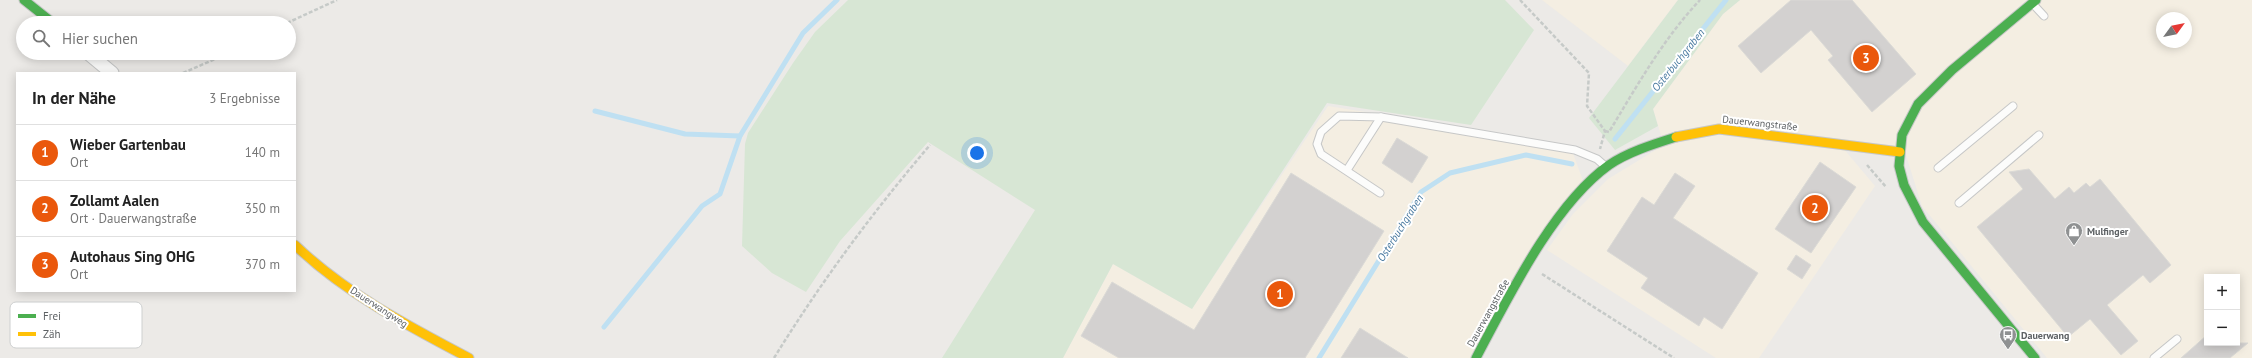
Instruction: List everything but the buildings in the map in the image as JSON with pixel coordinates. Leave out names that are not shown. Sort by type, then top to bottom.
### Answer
[{"type":"street","points":[[24,0],[44,16]]},
{"type":"street","points":[[2034,2],[1930,90],[1909,120],[1902,135],[1899,166],[1904,185],[1923,222],[2035,358]]},
{"type":"street","points":[[96,60],[111,72]]},
{"type":"street","name":"Dauerwangstraße","points":[[1476,358],[1528,265],[1567,206],[1606,167],[1673,137],[1694,131],[1719,129],[1900,152]]},
{"type":"street","name":"Dauerwangweg","points":[[296,246],[317,266],[401,322],[469,358]]},
{"type":"lane","points":[[2034,2],[2044,16]]},
{"type":"lane","points":[[1938,168],[2013,106]]},
{"type":"lane","points":[[1380,193],[1321,154],[1317,144],[1321,132],[1339,116],[1381,117],[1575,150],[1598,159],[1606,167]]},
{"type":"lane","points":[[1347,170],[1381,117]]},
{"type":"lane","points":[[1959,203],[2039,135]]},
{"type":"lane","points":[[2154,358],[2177,339]]},
{"type":"path","points":[[296,19],[338,0]]},
{"type":"path","points":[[1520,0],[1570,51],[1589,73],[1588,106],[1605,131],[1598,159]]},
{"type":"path","points":[[1605,131],[1609,132],[1653,60],[1688,13],[1700,0]]},
{"type":"path","points":[[186,72],[213,60]]},
{"type":"path","points":[[774,358],[810,300],[872,215],[930,145]]},
{"type":"path","points":[[1528,265],[1674,358]]},
{"type":"shaded area","points":[[1542,0],[1678,0],[1628,66]]},
{"type":"shaded area","name":"Dauerwang","points":[[1740,0],[2252,0],[2252,358],[2047,358],[1922,206],[1905,152],[1838,142],[1875,186],[1759,358],[1716,358],[1547,250],[1573,214],[1608,179],[1664,145],[1653,109],[1723,14]]},
{"type":"shaded area","points":[[1328,106],[1570,145],[1583,181],[1470,358],[1063,358],[1113,264],[1192,309]]},
{"type":"green space","points":[[848,0],[1505,0],[1534,30],[1471,125],[1327,103],[1192,309],[1113,264],[1063,358],[942,358],[1035,210],[928,142],[840,241],[806,292],[772,273],[742,246],[745,144],[748,133],[815,32]]},
{"type":"green space","points":[[1678,0],[1740,0],[1723,14],[1653,109],[1658,126],[1615,150],[1589,118]]},
{"type":"waterway","points":[[604,327],[702,206],[720,194],[740,136],[803,33],[837,0]]},
{"type":"waterway","name":"Osterbuchgraben","points":[[1615,139],[1726,0]]},
{"type":"waterway","points":[[595,111],[685,134],[740,136]]},
{"type":"waterway","name":"Osterbuchgraben","points":[[1319,358],[1421,192],[1450,173],[1526,155],[1572,164]]},
{"type":"traffic: fast","points":[[24,0],[44,16]]},
{"type":"traffic: fast","points":[[2035,358],[1923,222],[1904,185],[1899,166],[1902,135],[1918,104],[1952,70],[2036,0]]},
{"type":"traffic: fast","points":[[1476,358],[1517,281],[1551,228],[1569,204],[1589,182],[1616,160],[1641,149],[1676,137]]},
{"type":"traffic: slow","points":[[1676,137],[1719,129],[1900,152]]},
{"type":"traffic: slow","points":[[296,246],[335,278],[378,308],[469,358]]},
{"type":"place","name":"Autohaus Sing OHG","points":[[1866,58]]},
{"type":"place","name":"Zollamt Aalen","points":[[1815,208]]},
{"type":"place","name":"Mulfinger","points":[[2074,246]]},
{"type":"place","name":"Wieber Gartenbau","points":[[1280,294]]},
{"type":"place","name":"Dauerwang","points":[[2008,350]]}]
